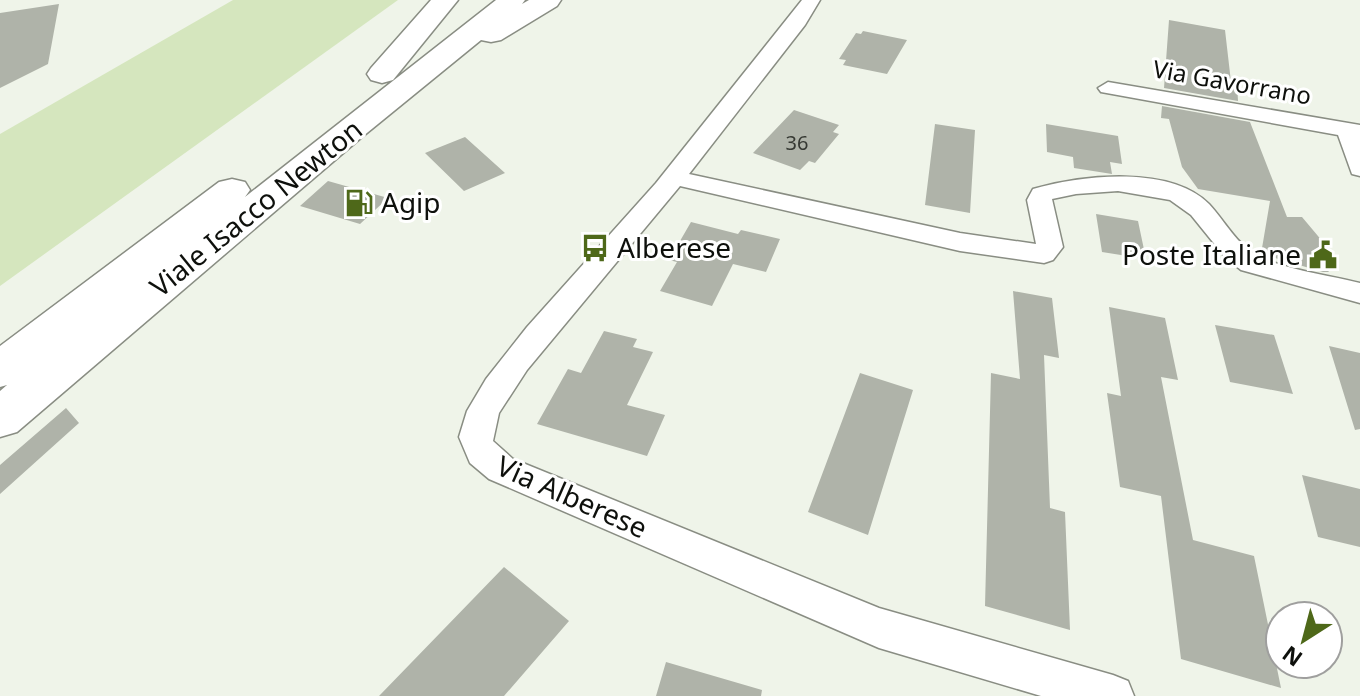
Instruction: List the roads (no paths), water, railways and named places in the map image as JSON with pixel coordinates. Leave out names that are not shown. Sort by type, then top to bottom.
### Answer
[{"type":"highway","points":[[400,76],[445,0]]},
{"type":"highway","name":"Viale Isacco Newton","points":[[0,418],[350,130],[478,0]]},
{"type":"highway","name":"Viale Isacco Newton","points":[[0,370],[400,76],[512,0]]},
{"type":"highway","points":[[400,76],[548,0]]},
{"type":"street","name":"Via Alberese","points":[[811,0],[798,21],[621,241],[506,375],[476,428],[475,442],[480,452],[501,469],[841,614],[925,643],[1113,696]]},
{"type":"street","name":"Via Gavorrano","points":[[1108,88],[1354,131]]},
{"type":"street","points":[[1354,131],[1360,169]]},
{"type":"street","points":[[672,177],[960,242],[1044,254],[1050,247],[1039,200],[1042,194],[1139,184],[1164,189],[1193,203],[1239,256],[1251,264],[1360,293]]},
{"type":"place","name":"Agip","points":[[359,203]]},
{"type":"place","name":"Alberese","points":[[595,248]]},
{"type":"place","name":"Poste Italiane","points":[[1323,255]]}]
